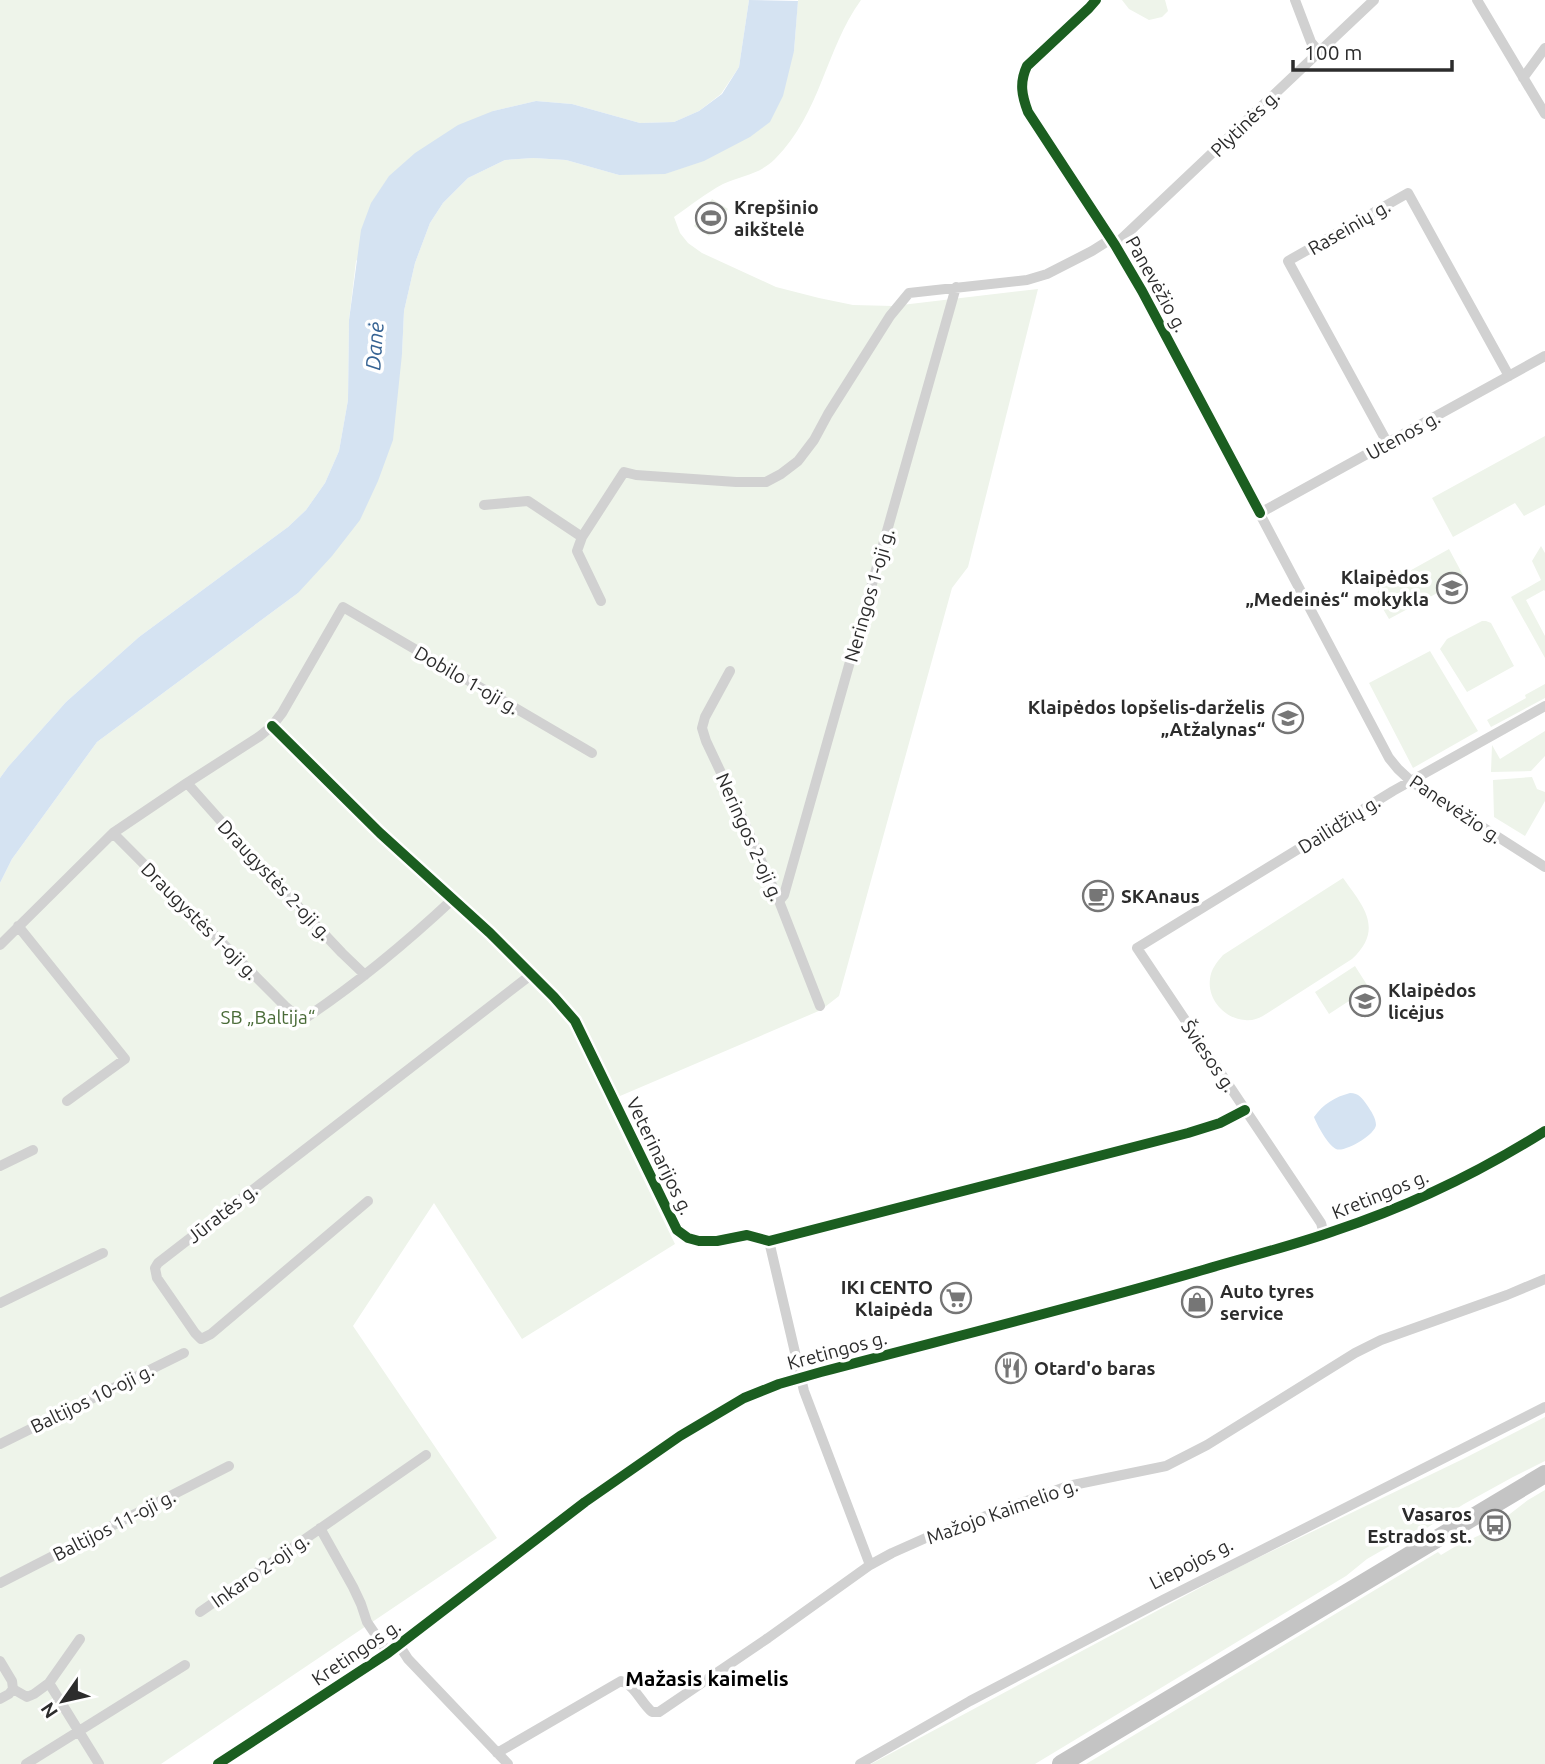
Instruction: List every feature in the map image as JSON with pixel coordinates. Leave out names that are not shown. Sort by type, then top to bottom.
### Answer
[{"type":"main road","points":[[1061,1764],[1545,1474]]},
{"type":"street","name":"Panevėžio g.","points":[[1096,0],[1027,66],[1022,76],[1022,94],[1028,112],[1142,291],[1389,758],[1412,782],[1545,867]]},
{"type":"street","points":[[1295,0],[1311,42],[1320,52]]},
{"type":"street","name":"Plytinės g.","points":[[582,537],[624,472],[736,482],[766,482],[781,474],[798,461],[814,440],[890,316],[909,293],[1027,280],[1047,274],[1113,242],[1374,0]]},
{"type":"street","points":[[1477,0],[1545,114]]},
{"type":"street","points":[[1523,78],[1545,48]]},
{"type":"street","name":"Raseinių g.","points":[[1388,444],[1288,261],[1408,192],[1509,376]]},
{"type":"street","name":"Neringos 1-oji g.","points":[[779,901],[785,895],[956,288]]},
{"type":"street","name":"Utenos g.","points":[[1260,513],[1545,356]]},
{"type":"street","points":[[484,505],[528,501],[582,537],[577,551],[601,601]]},
{"type":"street","name":"Dobilo 1-oji g.","points":[[272,726],[343,607],[592,753]]},
{"type":"street","name":"Neringos 2-oji g.","points":[[730,671],[705,717],[702,728],[779,901],[820,1006]]},
{"type":"street","name":"Dailidžių g.","points":[[1137,948],[1393,791],[1545,706]]},
{"type":"street","points":[[0,945],[113,833],[272,726]]},
{"type":"street","name":"Veterinarijos g.","points":[[272,726],[380,833],[490,933],[575,1021],[677,1230],[688,1238],[717,1241],[747,1235],[769,1241],[1188,1133],[1220,1123],[1245,1110]]},
{"type":"street","name":"Draugystės 2-oji g.","points":[[187,783],[277,884],[365,975]]},
{"type":"street","name":"Draugystės 1-oji g.","points":[[113,833],[298,1017],[307,1017],[394,953],[453,899]]},
{"type":"street","points":[[18,926],[125,1059],[67,1101]]},
{"type":"street","name":"Šviesos g.","points":[[1137,948],[1321,1223],[1324,1234]]},
{"type":"street","name":"Jūratės g.","points":[[368,1201],[211,1335],[201,1339],[157,1278],[155,1268],[158,1263],[532,974]]},
{"type":"street","name":"Kretingos g.","points":[[218,1764],[399,1646],[585,1502],[680,1436],[744,1398],[801,1378],[1128,1292],[1324,1234],[1371,1218],[1461,1179],[1545,1131]]},
{"type":"street","points":[[0,1166],[33,1150]]},
{"type":"street","points":[[769,1241],[804,1391],[870,1565]]},
{"type":"street","points":[[0,1303],[103,1253]]},
{"type":"street","name":"Mažojo Kaimelio g.","points":[[498,1753],[621,1681],[628,1683],[652,1712],[659,1712],[870,1565],[892,1553],[928,1537],[1068,1486],[1166,1466],[1207,1445],[1357,1352],[1381,1340],[1507,1296],[1545,1279]]},
{"type":"street","name":"Baltijos 10-oji g.","points":[[0,1444],[184,1353]]},
{"type":"street","name":"Liepojos g.","points":[[860,1764],[970,1701],[1163,1600],[1545,1407]]},
{"type":"street","name":"Inkaro 2-oji g.","points":[[200,1612],[426,1455]]},
{"type":"street","name":"Baltijos 11-oji g.","points":[[0,1583],[229,1466]]},
{"type":"street","points":[[320,1528],[353,1587],[367,1622],[388,1653]]},
{"type":"street","points":[[13,1689],[27,1697],[33,1695],[49,1683],[80,1639]]},
{"type":"street","points":[[399,1646],[408,1659],[508,1764]]},
{"type":"street","points":[[0,1661],[12,1681],[13,1689],[0,1699]]},
{"type":"street","points":[[26,1764],[186,1665]]},
{"type":"street","points":[[49,1683],[99,1764]]},
{"type":"green space","points":[[0,0],[749,0],[739,67],[721,94],[699,111],[674,122],[640,123],[572,104],[536,101],[493,111],[356,261],[349,320],[348,400],[339,451],[325,483],[306,510],[288,527],[139,637],[66,702],[0,778]]},
{"type":"green space","name":"SB „Baltija“","points":[[798,0],[861,0],[839,39],[803,122],[775,159],[757,172],[717,188],[674,217],[680,233],[688,243],[702,253],[776,287],[853,305],[893,306],[1038,289],[968,567],[952,588],[839,996],[821,1010],[606,1102],[675,1244],[522,1339],[434,1203],[353,1326],[497,1538],[161,1764],[0,1764],[0,883],[12,859],[97,742],[298,593],[402,354],[404,311],[415,263],[430,223],[443,203],[468,178],[505,160],[566,160],[619,175],[794,51]]},
{"type":"green space","points":[[1122,0],[1165,0],[1168,11],[1162,17],[1149,20],[1129,9]]},
{"type":"green space","name":"Krepšinio aikštelė","points":[[712,199],[728,209],[709,236],[694,226]]},
{"type":"green space","points":[[1545,436],[1545,505],[1524,516],[1515,503],[1453,537],[1432,498]]},
{"type":"green space","points":[[1541,546],[1545,553],[1545,591],[1526,600],[1545,636],[1545,658],[1511,597],[1541,580],[1532,561]]},
{"type":"green space","points":[[1449,549],[1463,575],[1454,581],[1454,584],[1389,619],[1376,597],[1379,588]]},
{"type":"green space","points":[[1482,621],[1491,623],[1514,666],[1467,692],[1440,649],[1447,639]]},
{"type":"green space","points":[[1430,651],[1478,731],[1413,768],[1369,683]]},
{"type":"green space","points":[[1545,684],[1545,698],[1491,727],[1487,720]]},
{"type":"green space","points":[[1545,731],[1545,756],[1531,771],[1491,772],[1492,745],[1500,759]]},
{"type":"green space","points":[[1532,777],[1537,789],[1545,792],[1545,801],[1525,836],[1494,817],[1493,780]]},
{"type":"green space","points":[[1343,878],[1364,908],[1367,918],[1369,928],[1362,948],[1352,959],[1259,1018],[1238,1019],[1224,1012],[1214,1000],[1210,986],[1212,972],[1223,955]]},
{"type":"green space","points":[[1355,966],[1369,988],[1329,1014],[1315,992]]},
{"type":"green space","points":[[1545,1417],[1545,1461],[1464,1504],[1419,1533],[1367,1559],[1346,1576],[1035,1764],[871,1764],[1237,1568]]},
{"type":"green space","points":[[1545,1490],[1545,1764],[1086,1764],[1438,1552],[1441,1555],[1495,1528],[1499,1529],[1509,1523],[1506,1517]]},
{"type":"water","name":"Danė","points":[[749,0],[798,1],[794,51],[783,96],[770,122],[750,137],[704,161],[665,174],[619,175],[566,160],[505,160],[468,178],[443,203],[430,223],[415,263],[404,311],[393,440],[360,520],[298,593],[97,742],[12,859],[0,883],[0,778],[8,767],[66,702],[139,637],[288,527],[306,510],[325,483],[339,451],[348,400],[349,320],[361,230],[371,203],[389,176],[415,153],[458,125],[493,111],[536,101],[572,104],[640,123],[674,122],[699,111],[722,94],[739,67]]},
{"type":"water","points":[[1350,1093],[1364,1100],[1376,1125],[1370,1134],[1359,1142],[1340,1150],[1326,1139],[1314,1117],[1330,1102]]},
{"type":"cycle path","points":[[1096,0],[1027,66],[1022,84],[1026,106],[1142,291],[1260,513]]},
{"type":"cycle path","points":[[272,726],[380,833],[490,933],[575,1021],[677,1230],[688,1238],[717,1241],[747,1235],[769,1241],[1188,1133],[1220,1123],[1245,1110]]},
{"type":"cycle path","points":[[218,1764],[388,1653],[585,1502],[680,1436],[744,1398],[821,1372],[1103,1298],[1317,1237],[1389,1211],[1442,1187],[1495,1161],[1545,1131]]},
{"type":"place","name":"Krepšinio aikštelė","points":[[711,218]]},
{"type":"place","name":"Klaipėdos „Medeinės“ mokykla","points":[[1452,588]]},
{"type":"place","name":"Klaipėdos lopšelis-darželis „Atžalynas“","points":[[1288,718]]},
{"type":"place","name":"SKAnaus","points":[[1098,896]]},
{"type":"place","name":"Klaipėdos licėjus","points":[[1365,1001]]},
{"type":"place","name":"IKI CENTO Klaipėda","points":[[956,1298]]},
{"type":"place","name":"Auto tyres service","points":[[1197,1302]]},
{"type":"place","name":"Otard'o baras","points":[[1011,1368]]},
{"type":"place","name":"Vasaros Estrados st.","points":[[1495,1525]]},
{"type":"district","name":"Mažasis kaimelis","points":[[707,1678]]}]
